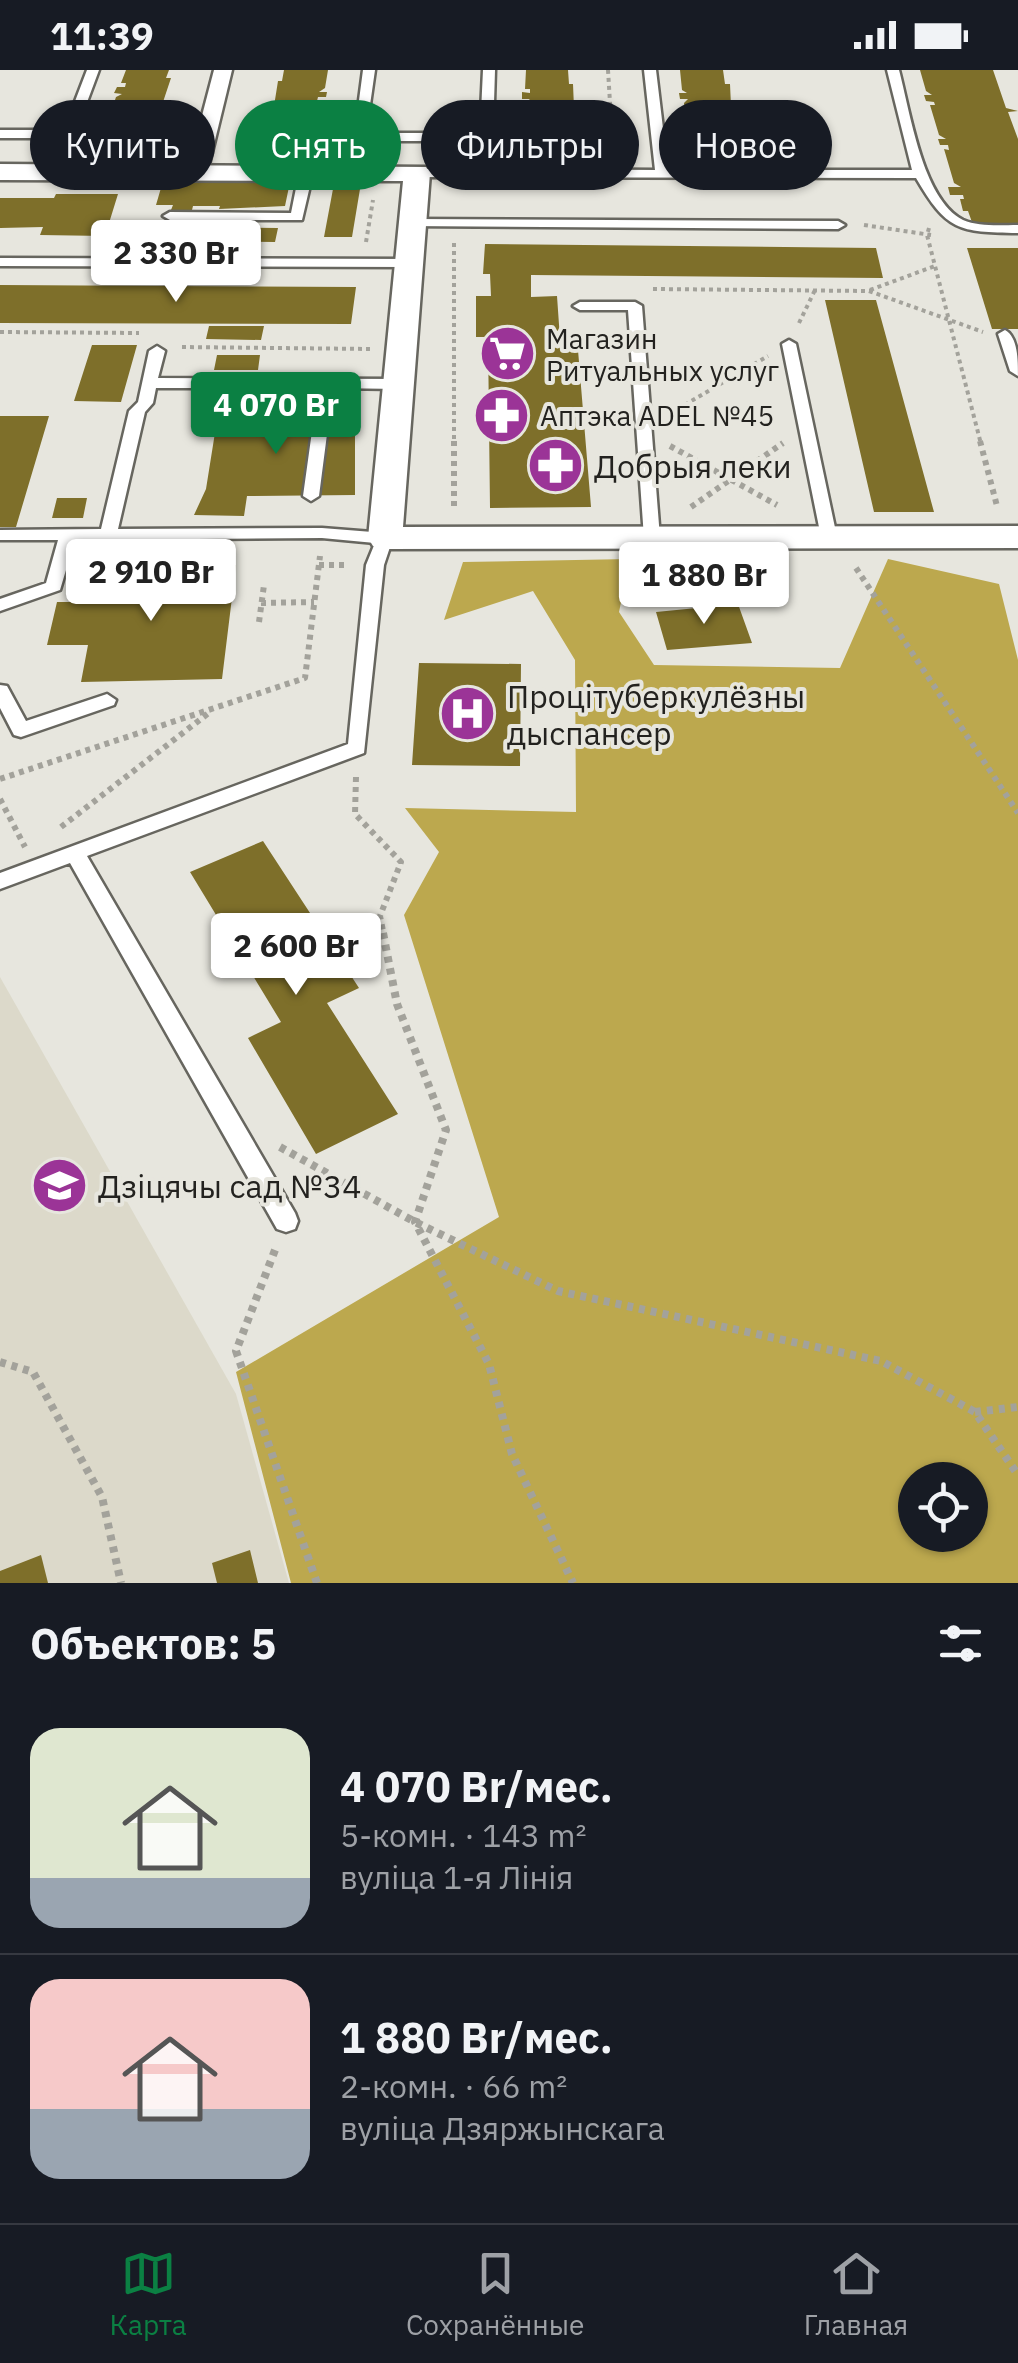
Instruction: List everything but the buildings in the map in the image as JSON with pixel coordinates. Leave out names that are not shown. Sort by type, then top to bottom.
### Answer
[{"type":"street","points":[[215,101],[223,70]]},
{"type":"street","points":[[0,172],[30,172]]},
{"type":"street","points":[[401,173],[418,173],[385,538],[828,537],[1010,530]]},
{"type":"lane","points":[[81,100],[93,70]]},
{"type":"lane","points":[[364,100],[368,70]]},
{"type":"lane","points":[[487,100],[488,70]]},
{"type":"lane","points":[[650,70],[659,148]]},
{"type":"lane","points":[[892,70],[920,174],[944,216],[968,228],[1018,229]]},
{"type":"lane","points":[[0,134],[30,134]]},
{"type":"lane","points":[[832,174],[920,174]]},
{"type":"lane","points":[[170,216],[297,217],[303,190]]},
{"type":"lane","points":[[413,223],[838,226]]},
{"type":"lane","points":[[0,262],[410,263]]},
{"type":"lane","points":[[580,306],[635,306],[652,538]]},
{"type":"lane","points":[[1005,334],[1018,372]]},
{"type":"lane","points":[[789,344],[828,537]]},
{"type":"lane","points":[[108,534],[137,411],[145,403],[149,383],[166,349]]},
{"type":"lane","points":[[149,383],[399,384]]},
{"type":"lane","points":[[312,496],[326,383]]},
{"type":"lane","points":[[0,535],[322,533],[385,538],[375,565],[357,748],[0,880]]},
{"type":"lane","points":[[0,606],[54,586],[68,534]]},
{"type":"lane","points":[[0,691],[21,730],[107,700]]},
{"type":"lane","points":[[75,853],[286,1220]]},
{"type":"path","points":[[608,70],[610,100]]},
{"type":"path","points":[[364,263],[365,190]]},
{"type":"path","points":[[454,223],[454,522]]},
{"type":"path","points":[[838,226],[870,226],[927,235],[1010,530]]},
{"type":"path","points":[[869,291],[935,266]]},
{"type":"path","points":[[635,306],[634,289],[869,291],[949,319]]},
{"type":"path","points":[[780,506],[644,430],[789,344],[815,290]]},
{"type":"path","points":[[0,332],[152,333]]},
{"type":"path","points":[[166,349],[402,351]]},
{"type":"path","points":[[681,514],[806,428]]},
{"type":"path","points":[[0,779],[304,678],[322,533]]},
{"type":"path","points":[[856,567],[1018,813]]},
{"type":"path","points":[[259,622],[264,585]]},
{"type":"path","points":[[262,603],[314,602]]},
{"type":"path","points":[[59,828],[214,709]]},
{"type":"path","points":[[357,748],[355,814],[401,862],[380,916],[397,1004],[446,1130],[415,1222],[489,1364],[512,1454],[573,1583]]},
{"type":"path","points":[[0,799],[28,852]]},
{"type":"path","points":[[278,1146],[415,1222],[558,1291],[881,1360],[975,1412],[1018,1475]]},
{"type":"path","points":[[286,1220],[236,1352],[317,1583]]},
{"type":"path","points":[[0,1362],[32,1372],[102,1497],[121,1583]]},
{"type":"path","points":[[975,1412],[1018,1406]]},
{"type":"shaded area","points":[[630,559],[619,612],[654,665],[840,668],[888,559],[999,584],[1018,660],[1018,1583],[291,1583],[236,1372],[499,1217],[404,915],[439,852],[405,808],[576,812],[575,660],[533,591],[444,620],[463,562]]},
{"type":"shaded area","name":"Дзіцячы сад №34","points":[[0,977],[236,1394],[289,1583],[0,1583]]},
{"type":"place","name":"Магазин Ритуальных услуг","points":[[507,354]]},
{"type":"place","name":"Аптэка ADEL №45","points":[[501,415]]},
{"type":"place","name":"Добрыя леки","points":[[555,466]]},
{"type":"place","name":"Процітуберкулёзны дыспансер","points":[[468,714]]},
{"type":"place","name":"Дзіцячы сад №34","points":[[59,1186]]}]
